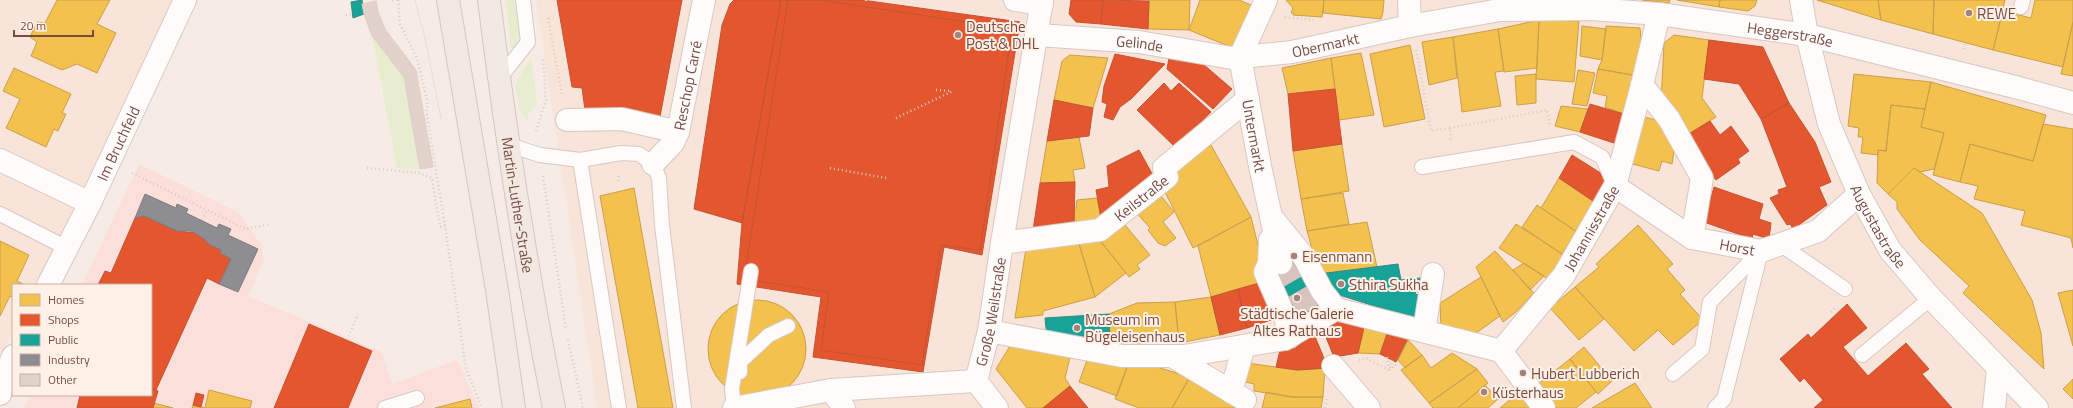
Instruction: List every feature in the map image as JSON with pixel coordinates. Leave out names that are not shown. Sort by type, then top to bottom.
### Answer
[{"type":"main road","points":[[448,0],[497,290],[514,408]]},
{"type":"main road","name":"Martin-Luther-Straße","points":[[489,0],[499,79],[536,316],[554,408]]},
{"type":"street","name":"Im Bruchfeld","points":[[49,284],[90,203],[185,0]]},
{"type":"street","name":"Reschop Carré","points":[[567,120],[622,119],[678,132],[704,0]]},
{"type":"street","points":[[1015,0],[1042,2]]},
{"type":"street","points":[[1409,0],[1410,26]]},
{"type":"street","name":"Augustastraße","points":[[1801,0],[1807,35],[1829,124],[1859,194],[1890,250],[1931,298],[2037,408]]},
{"type":"street","name":"Große Weilstraße","points":[[733,402],[831,390],[976,381],[989,331],[1002,243],[1038,35],[1042,2]]},
{"type":"street","points":[[1240,57],[1263,5]]},
{"type":"street","name":"Obermarkt","points":[[1240,57],[1292,52],[1503,7]]},
{"type":"street","name":"Heggerstraße","points":[[1503,7],[1592,9],[1659,14],[1807,35],[2073,103]]},
{"type":"street","name":"Johannisstraße","points":[[1502,352],[1564,275],[1615,186],[1659,14]]},
{"type":"street","name":"Gelinde","points":[[1038,35],[1139,42],[1232,58],[1240,57]]},
{"type":"street","name":"Untermarkt","points":[[1240,57],[1270,215],[1281,263]]},
{"type":"street","points":[[1642,85],[1669,119],[1702,178],[1692,238]]},
{"type":"street","name":"Keilstraße","points":[[1002,243],[1100,230],[1167,177],[1164,168],[1248,99]]},
{"type":"street","points":[[653,164],[673,143],[678,132]]},
{"type":"street","points":[[0,160],[90,203]]},
{"type":"street","name":"Horst","points":[[1615,186],[1692,238],[1771,247],[1818,231],[1859,194]]},
{"type":"street","name":"Untermarkt","points":[[1270,215],[1304,257],[1322,291],[1336,309]]},
{"type":"street","name":"Untermarkt","points":[[1270,215],[1269,263],[1265,272],[1287,322],[1285,339]]},
{"type":"street","points":[[1424,331],[1433,274]]},
{"type":"street","points":[[989,331],[1122,356],[1184,356],[1285,339],[1316,324],[1336,309],[1502,352],[1544,408]]},
{"type":"street","points":[[1172,356],[1238,396],[1244,346]]},
{"type":"street","points":[[0,394],[3,381],[12,358]]},
{"type":"street","points":[[1333,366],[1369,408]]},
{"type":"street","points":[[1992,406],[1998,369]]},
{"type":"street","points":[[976,381],[997,408]]},
{"type":"street","points":[[831,390],[844,408]]},
{"type":"lane","points":[[499,79],[528,42],[523,0]]},
{"type":"lane","points":[[1422,167],[1574,142],[1602,157],[1615,186]]},
{"type":"lane","points":[[509,145],[540,155],[580,160],[621,153],[639,154],[653,164],[658,178],[662,225],[684,408]]},
{"type":"lane","points":[[580,160],[618,408]]},
{"type":"lane","points":[[0,214],[67,248]]},
{"type":"lane","points":[[1771,247],[1845,289]]},
{"type":"lane","points":[[1673,374],[1702,349],[1710,302],[1771,247]]},
{"type":"lane","points":[[1722,405],[1771,247]]},
{"type":"lane","points":[[733,402],[751,272]]},
{"type":"lane","points":[[1862,355],[1931,298]]},
{"type":"lane","points":[[733,402],[738,388],[740,362],[768,335],[788,326]]},
{"type":"lane","points":[[385,408],[417,398]]},
{"type":"path","points":[[392,0],[397,0],[400,24],[417,58],[428,104],[426,109],[466,369],[482,408]]},
{"type":"path","points":[[1263,5],[1301,18],[1316,20]]},
{"type":"path","points":[[346,15],[352,14]]},
{"type":"path","points":[[548,15],[567,120]]},
{"type":"path","points":[[1410,26],[1431,131],[1547,110],[1554,145]]},
{"type":"path","points":[[542,54],[546,100],[536,129],[567,334],[582,408]]},
{"type":"path","points":[[896,118],[953,91],[936,90]]},
{"type":"path","points":[[1450,128],[1453,161]]},
{"type":"path","points":[[367,168],[419,172],[432,178],[440,227],[445,226]]},
{"type":"path","points":[[830,168],[886,178]]},
{"type":"path","points":[[135,174],[246,229],[271,224]]},
{"type":"path","points":[[202,220],[207,210]]},
{"type":"path","points":[[347,340],[358,314]]},
{"type":"path","points":[[1387,357],[1389,370]]},
{"type":"path","points":[[1354,360],[1366,358],[1389,370]]},
{"type":"path","points":[[1389,370],[1392,360]]},
{"type":"path","points":[[1389,370],[1399,362]]},
{"type":"shaded area","points":[[0,0],[172,0],[85,185],[36,284],[12,284],[12,331],[0,360]]},
{"type":"shaded area","points":[[536,0],[2073,0],[2073,408],[597,408]]},
{"type":"shaded area","points":[[139,164],[238,212],[261,244],[264,260],[248,296],[382,352],[392,384],[457,360],[479,408],[24,408],[30,396],[152,396],[152,284],[82,284]]},
{"type":"green space","points":[[506,0],[514,0],[520,37],[514,48],[511,48]]},
{"type":"green space","points":[[372,36],[404,77],[420,169],[397,168]]},
{"type":"green space","points":[[531,57],[537,103],[527,116],[528,122],[520,110],[515,85]]},
{"type":"building: Homes","points":[[57,0],[110,0],[97,24],[116,33],[97,73],[77,64],[62,70],[31,56],[37,42],[30,37],[37,22],[45,23]]},
{"type":"building: Homes","points":[[1149,0],[1190,0],[1189,30],[1148,29]]},
{"type":"building: Homes","points":[[1200,0],[1239,0],[1251,5],[1233,48],[1189,30]]},
{"type":"building: Homes","points":[[1286,0],[1324,0],[1322,17],[1293,15],[1294,13],[1291,13],[1293,8]]},
{"type":"building: Homes","points":[[1324,0],[1384,0],[1383,12],[1381,19],[1323,13]]},
{"type":"building: Homes","points":[[1642,0],[1670,0],[1669,3]]},
{"type":"building: Homes","points":[[1677,0],[1720,0],[1719,7]]},
{"type":"building: Homes","points":[[1720,0],[1757,0],[1755,6],[1748,11],[1719,7]]},
{"type":"building: Homes","points":[[1817,0],[1878,0],[1881,20]]},
{"type":"building: Homes","points":[[1878,0],[1934,0],[1933,34],[1881,20]]},
{"type":"building: Homes","points":[[1934,0],[2005,0],[1993,50],[1933,34]]},
{"type":"building: Homes","points":[[2035,0],[2073,0],[2073,22],[2063,67],[1993,50],[2003,11],[2031,18]]},
{"type":"building: Homes","points":[[1539,20],[1579,21],[1574,82],[1536,79]]},
{"type":"building: Homes","points":[[1539,20],[1537,68],[1504,72],[1498,29]]},
{"type":"building: Homes","points":[[2073,22],[2073,76],[2061,74]]},
{"type":"building: Homes","points":[[1582,26],[1606,29],[1602,60],[1580,56]]},
{"type":"building: Homes","points":[[1606,26],[1640,28],[1642,47],[1638,76],[1598,69],[1602,60]]},
{"type":"building: Homes","points":[[1498,29],[1504,71],[1495,72],[1501,106],[1462,112],[1453,37]]},
{"type":"building: Homes","points":[[1674,35],[1709,40],[1702,98],[1716,117],[1685,136],[1661,102],[1664,43]]},
{"type":"building: Homes","points":[[1453,37],[1457,78],[1429,85],[1422,42]]},
{"type":"building: Homes","points":[[1410,45],[1425,119],[1384,127],[1370,54]]},
{"type":"building: Homes","points":[[1361,53],[1374,115],[1339,120],[1331,58]]},
{"type":"building: Homes","points":[[1070,55],[1108,58],[1093,108],[1054,100],[1062,61]]},
{"type":"building: Homes","points":[[1331,58],[1335,89],[1288,94],[1282,68]]},
{"type":"building: Homes","points":[[14,68],[71,94],[62,113],[66,114],[58,131],[54,129],[46,147],[6,128],[20,99],[3,91]]},
{"type":"building: Homes","points":[[1598,69],[1638,76],[1627,115],[1605,107],[1607,96],[1593,93]]},
{"type":"building: Homes","points":[[1578,70],[1595,73],[1587,106],[1572,104]]},
{"type":"building: Homes","points":[[1536,74],[1536,103],[1517,105],[1515,76]]},
{"type":"building: Homes","points":[[1854,74],[1931,82],[1925,109],[1891,105],[1886,151],[1878,150],[1878,155],[1861,153],[1863,137],[1858,137],[1859,128],[1848,126]]},
{"type":"building: Homes","points":[[1931,82],[2046,115],[2033,161],[1970,144],[1960,182],[1933,175],[1944,133],[1921,127]]},
{"type":"building: Homes","points":[[1891,105],[1925,109],[1921,127],[1944,133],[1934,169],[1920,172],[1914,168],[1888,194],[1877,183],[1878,150],[1886,151]]},
{"type":"building: Homes","points":[[1561,106],[1588,109],[1580,132],[1555,126]]},
{"type":"building: Homes","points":[[1637,115],[1667,123],[1676,139],[1672,164],[1662,161],[1659,171],[1625,162]]},
{"type":"building: Homes","points":[[2043,124],[2073,129],[2073,248],[2071,238],[2021,225],[2025,211],[1974,199],[1978,186],[1960,182],[1970,144],[2033,161]]},
{"type":"building: Homes","points":[[1079,137],[1085,168],[1073,170],[1075,182],[1040,183],[1047,141]]},
{"type":"building: Homes","points":[[1342,144],[1349,191],[1301,199],[1293,151]]},
{"type":"building: Homes","points":[[1211,145],[1251,217],[1193,248],[1163,188],[1172,165]]},
{"type":"building: Homes","points":[[1914,168],[1982,213],[2032,300],[2041,333],[2044,369],[1963,293],[1969,286],[1920,240],[1897,209],[1897,202],[1888,194]]},
{"type":"building: Homes","points":[[1559,178],[1593,201],[1577,232],[1541,208]]},
{"type":"building: Homes","points":[[634,188],[673,408],[638,408],[600,196]]},
{"type":"building: Homes","points":[[1157,191],[1174,212],[1163,222],[1176,238],[1165,246],[1158,243],[1148,230],[1150,228],[1135,211]]},
{"type":"building: Homes","points":[[1343,193],[1349,224],[1307,231],[1301,199]]},
{"type":"building: Homes","points":[[1097,198],[1101,218],[1074,225],[1074,208],[1076,208],[1077,200]]},
{"type":"building: Homes","points":[[1537,205],[1577,232],[1562,254],[1522,227]]},
{"type":"building: Homes","points":[[1251,217],[1267,281],[1211,297],[1198,246]]},
{"type":"building: Homes","points":[[1121,220],[1150,255],[1137,265],[1140,269],[1129,277],[1098,238]]},
{"type":"building: Homes","points":[[1367,222],[1377,267],[1319,274],[1307,231]]},
{"type":"building: Homes","points":[[1516,224],[1565,256],[1548,279],[1499,248]]},
{"type":"building: Homes","points":[[1638,225],[1673,264],[1667,269],[1685,290],[1680,294],[1703,320],[1673,345],[1658,330],[1634,351],[1575,287],[1599,267],[1596,264]]},
{"type":"building: Homes","points":[[1077,237],[1095,297],[1043,311],[1043,315],[1015,318],[1026,248]]},
{"type":"building: Homes","points":[[1077,237],[1098,238],[1126,273],[1095,297]]},
{"type":"building: Homes","points":[[0,241],[29,255],[17,281],[23,284],[12,284],[12,297],[10,296],[0,316]]},
{"type":"building: Homes","points":[[1495,251],[1534,293],[1516,312],[1503,322],[1476,267]]},
{"type":"building: Homes","points":[[1524,263],[1544,276],[1530,290],[1513,270]]},
{"type":"building: Homes","points":[[1481,277],[1500,316],[1469,338],[1441,327],[1440,303]]},
{"type":"building: Homes","points":[[1575,287],[1604,319],[1579,340],[1550,308]]},
{"type":"building: Homes","points":[[2073,290],[2073,346],[2058,293]]},
{"type":"building: Homes","points":[[1211,297],[1220,335],[1179,343],[1175,302]]},
{"type":"building: Homes","points":[[757,300],[776,304],[792,314],[802,330],[806,349],[802,368],[792,384],[776,394],[757,398],[738,394],[722,384],[712,368],[708,349],[712,330],[722,314],[738,304]]},
{"type":"building: Homes","points":[[1175,302],[1178,333],[1146,334],[1147,347],[1110,349],[1109,314],[1137,303]]},
{"type":"building: Homes","points":[[1365,323],[1388,331],[1380,354],[1358,353]]},
{"type":"building: Homes","points":[[1408,340],[1422,355],[1405,368],[1398,360]]},
{"type":"building: Homes","points":[[1013,341],[1071,353],[1065,378],[1070,386],[1043,408],[1027,408],[996,369]]},
{"type":"building: Homes","points":[[1584,347],[1612,381],[1598,394],[1570,359]]},
{"type":"building: Homes","points":[[1090,352],[1128,365],[1117,396],[1079,382]]},
{"type":"building: Homes","points":[[1452,353],[1477,369],[1429,403],[1401,370],[1422,355],[1431,368]]},
{"type":"building: Homes","points":[[1130,359],[1190,377],[1172,408],[1139,408],[1115,399]]},
{"type":"building: Homes","points":[[1570,359],[1596,392],[1576,408],[1556,408],[1537,385]]},
{"type":"building: Homes","points":[[1247,363],[1297,370],[1325,368],[1323,397],[1292,397],[1254,391],[1254,384],[1241,381]]},
{"type":"building: Homes","points":[[1477,369],[1488,383],[1458,408],[1433,408],[1429,403]]},
{"type":"building: Homes","points":[[1190,377],[1237,408],[1172,408]]},
{"type":"building: Homes","points":[[2073,379],[2073,399],[2063,389]]},
{"type":"building: Homes","points":[[1635,383],[1652,408],[1592,408]]},
{"type":"building: Homes","name":"Küsterhaus","points":[[1485,385],[1498,399],[1488,408],[1458,408]]},
{"type":"building: Homes","points":[[209,390],[252,401],[250,408],[205,408]]},
{"type":"building: Homes","points":[[1266,392],[1292,397],[1323,397],[1321,408],[1262,408]]},
{"type":"building: Homes","points":[[1519,392],[1533,408],[1500,408]]},
{"type":"building: Homes","points":[[470,399],[472,408],[435,408]]},
{"type":"building: Homes","points":[[154,403],[173,408],[153,408]]},
{"type":"building: Homes","points":[[193,405],[205,408],[192,408]]},
{"type":"building: Shops","points":[[557,0],[682,0],[659,122],[585,110],[582,88],[572,87]]},
{"type":"building: Shops","points":[[734,0],[781,0],[742,223],[694,209],[722,25],[730,4]]},
{"type":"building: Shops","points":[[781,0],[862,0],[1020,22],[982,255],[944,247],[923,372],[813,357],[821,297],[737,284],[742,223]]},
{"type":"building: Shops","points":[[788,0],[821,0],[1012,29],[980,250],[941,245],[922,365],[821,350],[829,292],[744,279]]},
{"type":"building: Shops","points":[[1071,0],[1103,0],[1101,24],[1076,22],[1069,14]]},
{"type":"building: Shops","points":[[1103,0],[1149,1],[1148,29],[1101,24]]},
{"type":"building: Shops","points":[[1709,40],[1763,47],[1789,103],[1761,119],[1739,84],[1704,79]]},
{"type":"building: Shops","points":[[1115,54],[1165,64],[1131,99],[1120,107],[1113,120],[1104,117],[1107,104],[1102,102],[1104,86]]},
{"type":"building: Shops","points":[[1169,58],[1203,64],[1232,89],[1213,109],[1167,69]]},
{"type":"building: Shops","points":[[1164,83],[1171,91],[1179,83],[1211,112],[1175,147],[1137,110]]},
{"type":"building: Shops","points":[[1335,89],[1342,144],[1293,151],[1288,94]]},
{"type":"building: Shops","points":[[1054,100],[1093,108],[1089,136],[1047,141]]},
{"type":"building: Shops","points":[[1789,103],[1815,142],[1831,182],[1819,187],[1827,205],[1793,229],[1790,224],[1787,225],[1770,198],[1779,194],[1778,190],[1787,187],[1761,119]]},
{"type":"building: Shops","points":[[1590,104],[1627,115],[1620,145],[1580,132]]},
{"type":"building: Shops","points":[[1710,121],[1720,135],[1731,126],[1749,151],[1738,159],[1740,163],[1716,180],[1684,137]]},
{"type":"building: Shops","points":[[1139,150],[1155,179],[1101,218],[1096,190],[1109,187],[1107,166]]},
{"type":"building: Shops","points":[[1572,155],[1607,177],[1593,201],[1559,178]]},
{"type":"building: Shops","points":[[1075,182],[1074,225],[1033,231],[1040,183]]},
{"type":"building: Shops","points":[[1714,187],[1763,204],[1759,219],[1771,223],[1769,239],[1753,234],[1752,239],[1704,222]]},
{"type":"building: Shops","points":[[144,216],[177,231],[196,233],[210,245],[221,250],[220,253],[231,259],[219,284],[207,278],[156,390],[152,388],[152,284],[98,284],[105,271],[111,273],[135,218]]},
{"type":"building: Shops","points":[[1267,281],[1277,318],[1247,328],[1238,289]]},
{"type":"building: Shops","points":[[1238,289],[1247,328],[1220,335],[1211,297]]},
{"type":"building: Shops","points":[[1847,304],[1867,328],[1843,347],[1868,376],[1906,343],[1929,369],[1922,374],[1952,408],[1814,408],[1823,400],[1804,378],[1800,382],[1780,359],[1808,334],[1811,338]]},
{"type":"building: Shops","points":[[1319,320],[1365,323],[1358,353],[1334,357]]},
{"type":"building: Shops","points":[[309,324],[372,351],[348,408],[274,408]]},
{"type":"building: Shops","points":[[1388,331],[1408,338],[1396,362],[1380,354]]},
{"type":"building: Shops","points":[[1314,334],[1328,368],[1297,370],[1276,367],[1281,346],[1294,349]]},
{"type":"building: Shops","points":[[1070,386],[1088,408],[1043,408]]},
{"type":"building: Shops","points":[[152,388],[158,391],[153,408],[77,408],[80,396],[152,396]]},
{"type":"building: Shops","points":[[196,393],[204,395],[201,407],[193,405]]},
{"type":"building: Public","points":[[362,0],[364,14],[353,18],[351,2]]},
{"type":"building: Public","points":[[1297,254],[1328,308],[1298,328],[1266,271]]},
{"type":"building: Public","points":[[1398,264],[1401,280],[1420,278],[1415,294],[1426,296],[1419,320],[1333,293],[1319,274]]},
{"type":"building: Public","name":"Museum im Bügeleisenhaus","points":[[1109,314],[1110,349],[1047,337],[1045,318]]},
{"type":"building: Industry","points":[[145,194],[176,208],[177,204],[188,209],[186,213],[217,228],[219,224],[231,229],[228,235],[258,249],[238,292],[219,284],[231,259],[220,253],[221,250],[210,245],[203,238],[191,231],[177,231],[144,216],[135,218]]},
{"type":"building: Other","points":[[376,1],[378,12],[385,29],[416,70],[433,167],[420,169],[404,77],[372,36],[364,14],[362,4]]},
{"type":"tunnel","points":[[1281,263],[1313,318]]},
{"type":"tram line","points":[[415,0],[425,38],[441,119]]},
{"type":"place","name":"REWE","points":[[1969,13]]},
{"type":"place","name":"Deutsche Post & DHL","points":[[958,35]]},
{"type":"place","name":"Eisenmann","points":[[1294,256]]},
{"type":"place","name":"Sthira Sukha","points":[[1341,284]]},
{"type":"place","name":"Städtische Galerie Altes Rathaus","points":[[1297,298]]},
{"type":"place","name":"Museum im Bügeleisenhaus","points":[[1077,328]]},
{"type":"place","name":"Hubert Lubberich","points":[[1523,373]]},
{"type":"place","name":"Küsterhaus","points":[[1484,392]]}]
